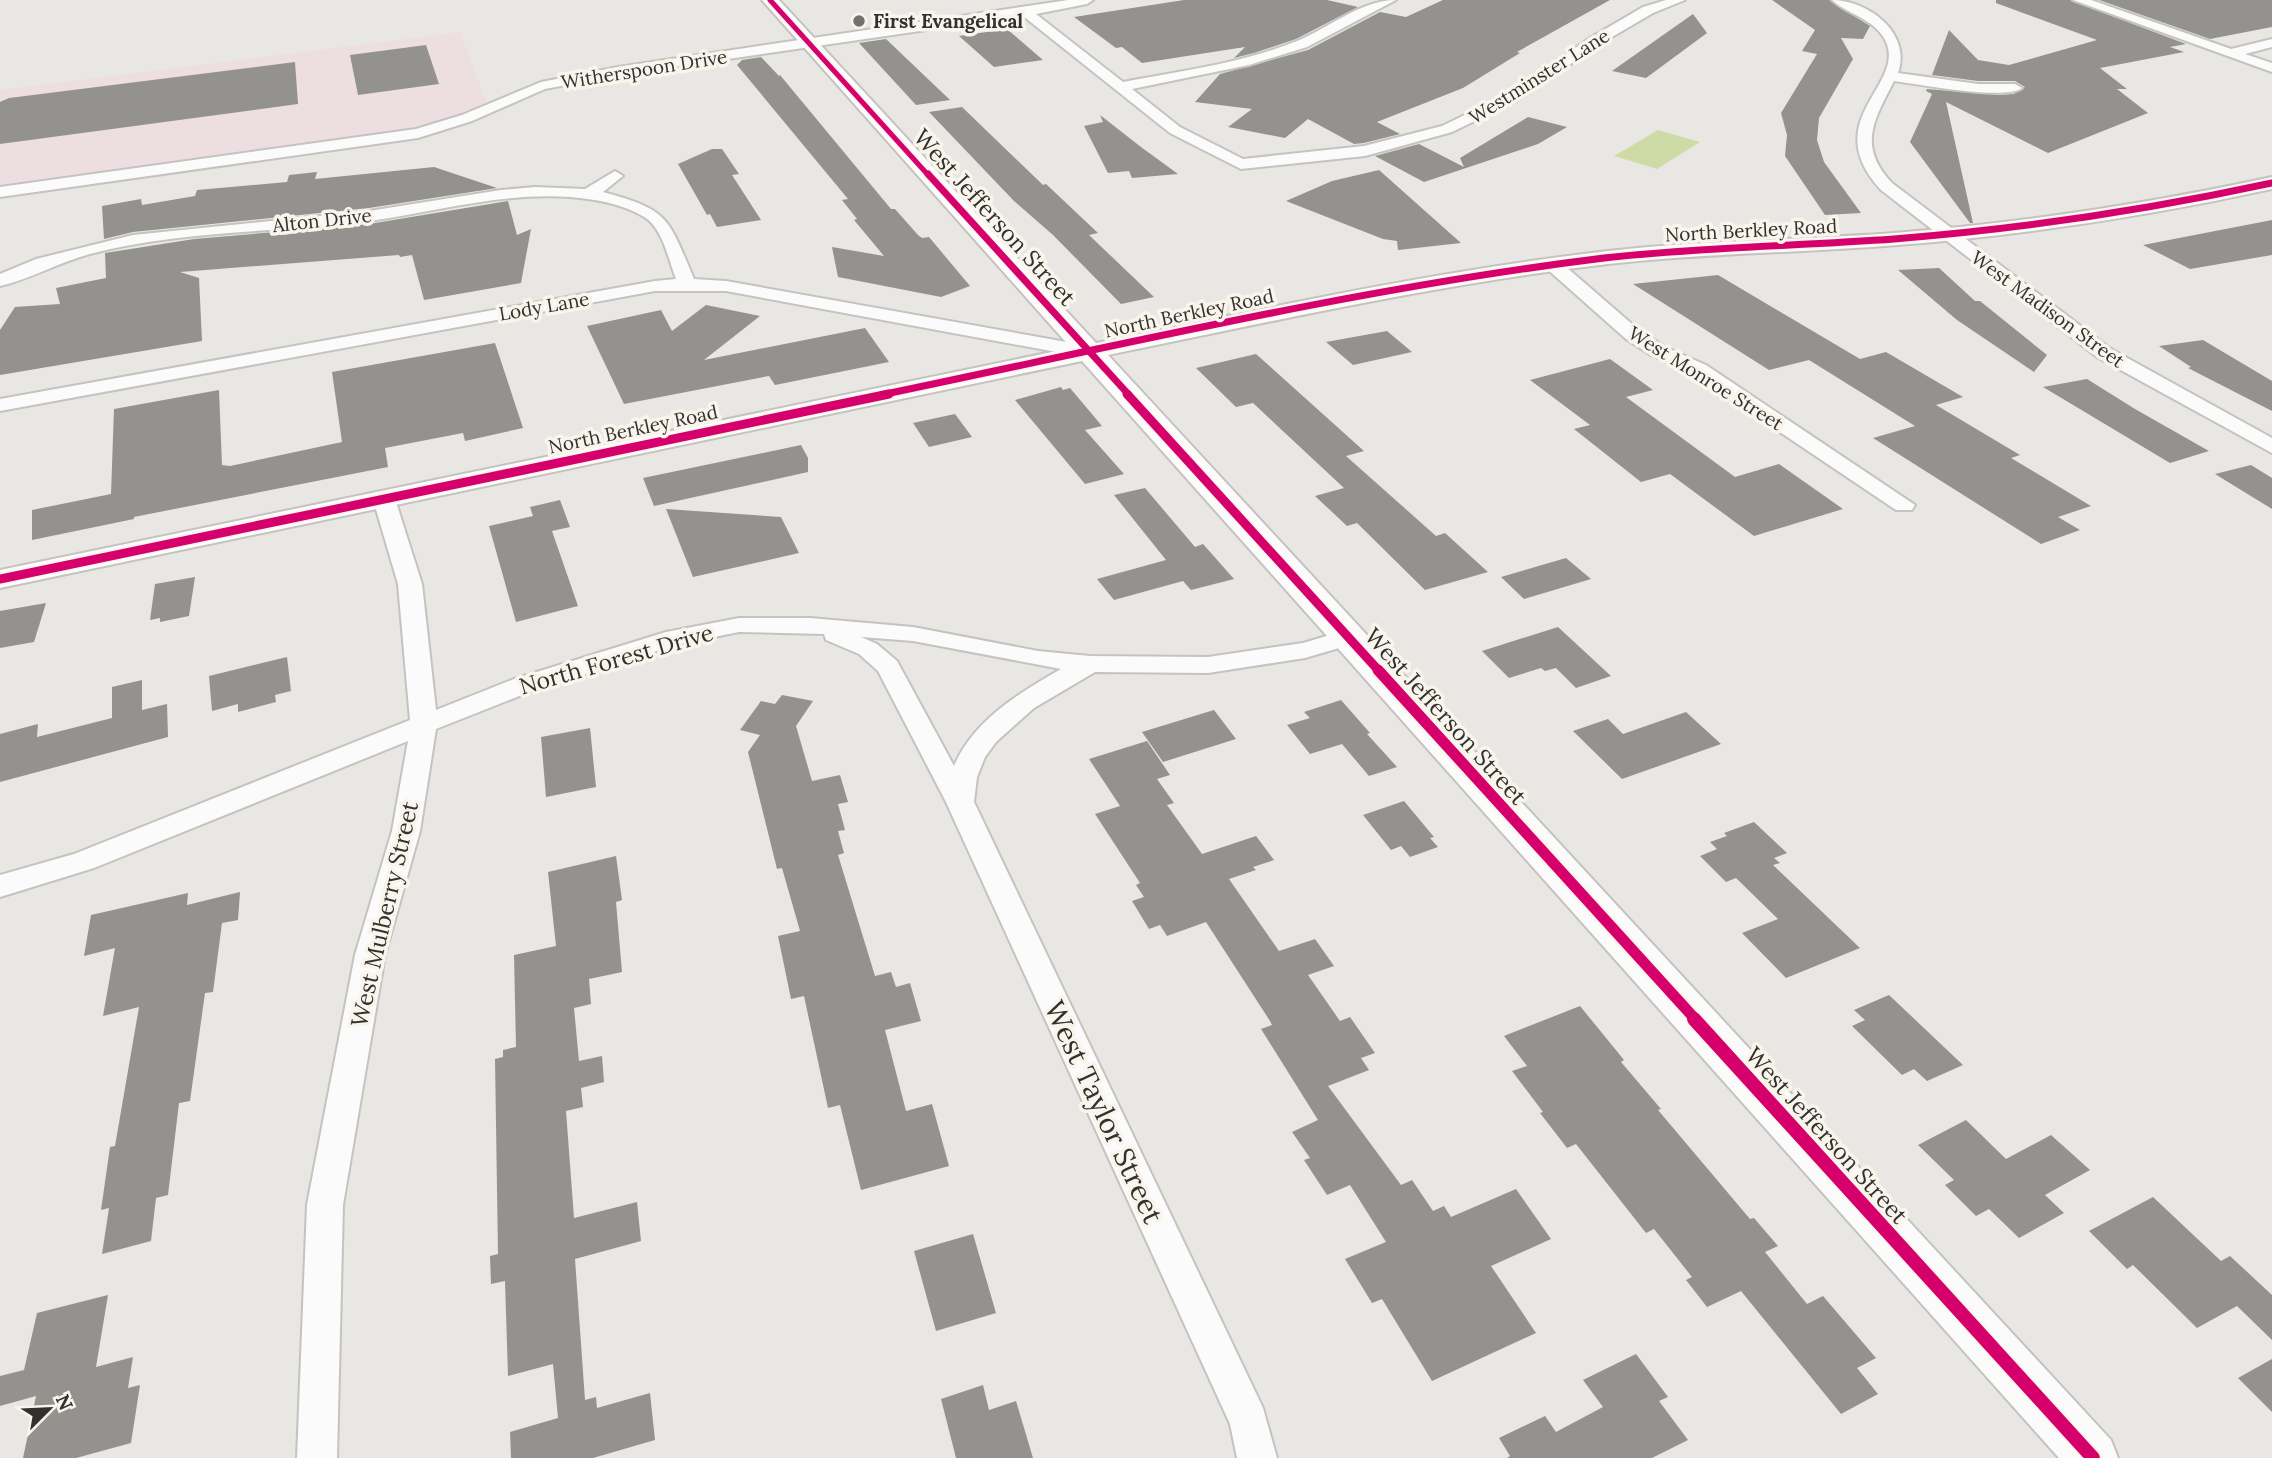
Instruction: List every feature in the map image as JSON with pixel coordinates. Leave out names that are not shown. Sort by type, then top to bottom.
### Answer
[{"type":"street","name":"West Jefferson Street","points":[[769,0],[2093,1458]]},
{"type":"street","name":"Witherspoon Drive","points":[[0,192],[418,133],[556,82],[1026,12],[1087,0]]},
{"type":"street","points":[[1120,87],[1208,71],[1262,57],[1302,44],[1390,0]]},
{"type":"street","name":"Westminster Lane","points":[[1026,12],[1175,130],[1241,164],[1365,151],[1447,130],[1511,98],[1594,41],[1648,9],[1679,0]]},
{"type":"street","name":"West Madison Street","points":[[1838,0],[1874,19],[1888,34],[1895,49],[1895,59],[1871,109],[1863,142],[1870,163],[1882,183],[2104,353],[2272,447]]},
{"type":"street","points":[[2079,0],[2272,68]]},
{"type":"street","points":[[2231,53],[2272,43]]},
{"type":"street","points":[[1888,76],[1978,88],[2015,88]]},
{"type":"street","points":[[589,194],[615,176]]},
{"type":"street","name":"North Berkley Road","points":[[0,579],[1372,293],[1552,264],[1687,250],[1947,234],[2156,207],[2272,183]]},
{"type":"street","name":"Alton Drive","points":[[0,281],[72,255],[178,234],[369,216],[503,196],[550,192],[589,194],[632,205],[646,213]]},
{"type":"street","points":[[646,213],[658,220],[687,284]]},
{"type":"street","name":"West Monroe Street","points":[[1552,264],[1633,335],[1658,351],[1699,369],[1904,505]]},
{"type":"street","name":"Lody Lane","points":[[0,405],[633,290],[687,284],[726,286],[1089,352]]},
{"type":"street","name":"West Mulberry Street","points":[[317,1458],[325,1205],[370,955],[405,831],[424,725],[410,584],[384,499]]},
{"type":"street","name":"North Forest Drive","points":[[0,886],[84,861],[523,685],[675,638],[739,625],[810,625],[913,634],[1038,659],[1090,664],[1208,665],[1305,650],[1346,638]]},
{"type":"street","name":"West Taylor Street","points":[[810,625],[868,649],[888,667],[960,802],[1253,1440],[1269,1458]]},
{"type":"street","points":[[960,802],[960,785],[979,745],[1004,719],[1056,682],[1090,664]]},
{"type":"shaded area","points":[[460,32],[489,109],[448,124],[0,192],[0,90]]},
{"type":"green space","points":[[1658,130],[1700,142],[1657,169],[1614,156]]},
{"type":"building","points":[[1184,0],[1327,0],[1358,7],[1296,39],[1254,53],[1234,58],[1245,47],[1142,63],[1122,47],[1116,48],[1074,17]]},
{"type":"building","points":[[1443,0],[1610,0],[1517,52],[1520,53],[1463,88],[1377,122],[1400,134],[1364,143],[1354,144],[1308,119],[1285,138],[1228,127],[1252,109],[1195,102],[1220,74],[1308,50],[1380,12],[1406,17]]},
{"type":"building","points":[[1772,0],[1829,0],[1870,26],[1863,39],[1841,38],[1853,59],[1819,118],[1817,140],[1824,162],[1861,213],[1825,215],[1785,156],[1787,135],[1781,113],[1817,54],[1802,51],[1815,30]]},
{"type":"building","points":[[1996,0],[2070,0],[2186,44],[2170,47],[2184,52],[2100,68],[2127,89],[2117,89],[2148,113],[2048,153],[1946,102],[1973,223],[1970,223],[1910,142],[1932,94],[1926,91],[1999,95],[2014,94],[2025,87],[2015,81],[1978,81],[1932,75],[1949,30],[1978,60],[2009,65],[2097,40],[1996,3]]},
{"type":"building","points":[[2099,0],[2272,0],[2272,27],[2210,39]]},
{"type":"building","points":[[1693,14],[1707,33],[1646,78],[1612,71]]},
{"type":"building","points":[[1007,29],[1043,60],[994,67],[959,36]]},
{"type":"building","points":[[886,39],[950,100],[916,105],[859,43]]},
{"type":"building","points":[[426,45],[439,84],[358,95],[350,55]]},
{"type":"building","points":[[761,57],[780,75],[891,209],[895,209],[922,238],[929,237],[970,286],[941,297],[838,277],[832,247],[884,256],[854,220],[857,219],[842,200],[848,199],[737,65],[742,60]]},
{"type":"building","points":[[295,62],[298,104],[0,144],[0,102],[9,98]]},
{"type":"building","points":[[962,107],[1043,185],[1046,184],[1098,233],[1089,235],[1154,297],[1121,304],[1053,235],[1014,201],[929,112]]},
{"type":"building","points":[[1100,115],[1178,174],[1132,178],[1129,171],[1108,173],[1084,126],[1103,122]]},
{"type":"building","points":[[1528,117],[1567,127],[1538,144],[1424,182],[1375,156],[1419,144],[1464,167],[1460,158]]},
{"type":"building","points":[[712,149],[722,149],[739,174],[732,175],[761,220],[717,227],[710,214],[707,215],[678,164]]},
{"type":"building","points":[[434,167],[497,188],[369,208],[133,232],[104,239],[102,206],[141,199],[142,205],[195,196],[197,190],[287,182],[289,175],[317,172],[315,179]]},
{"type":"building","points":[[1379,170],[1461,243],[1398,250],[1397,241],[1383,239],[1286,201],[1332,181]]},
{"type":"building","points":[[508,201],[517,235],[531,229],[521,283],[424,300],[412,255],[180,272],[199,278],[202,341],[0,375],[0,330],[15,307],[60,304],[56,288],[106,278],[105,253],[194,239],[369,224]]},
{"type":"building","points":[[2272,220],[2272,255],[2190,269],[2143,245]]},
{"type":"building","points":[[1939,268],[1975,301],[1980,301],[2047,355],[2034,372],[1957,320],[1898,270]]},
{"type":"building","points":[[1718,275],[1860,359],[1886,352],[1963,397],[1936,405],[2020,455],[2011,458],[2091,506],[2058,517],[2080,530],[2041,544],[1873,438],[1915,426],[1809,360],[1769,370],[1633,284]]},
{"type":"building","points":[[706,305],[760,316],[704,360],[865,328],[889,362],[775,385],[769,376],[624,404],[587,326],[661,310],[672,331]]},
{"type":"building","points":[[1387,331],[1412,352],[1353,365],[1326,342]]},
{"type":"building","points":[[2203,340],[2272,381],[2272,411],[2188,368],[2191,367],[2159,346]]},
{"type":"building","points":[[495,343],[523,428],[465,441],[463,433],[385,448],[388,467],[32,540],[32,510],[111,494],[114,409],[219,390],[222,465],[230,466],[342,442],[332,372]]},
{"type":"building","points":[[1256,354],[1364,451],[1346,456],[1436,536],[1445,533],[1488,572],[1425,590],[1357,523],[1347,526],[1315,496],[1344,488],[1253,403],[1236,407],[1196,368]]},
{"type":"building","points":[[1610,359],[1653,390],[1626,397],[1735,477],[1779,464],[1843,509],[1754,536],[1670,474],[1641,482],[1574,429],[1590,425],[1530,380]]},
{"type":"building","points":[[2087,379],[2209,451],[2170,463],[2043,387]]},
{"type":"building","points":[[1061,387],[1063,390],[1070,388],[1102,426],[1085,430],[1124,474],[1085,484],[1015,400]]},
{"type":"building","points":[[955,414],[972,437],[929,447],[913,423]]},
{"type":"building","points":[[801,445],[808,458],[808,472],[654,506],[643,478]]},
{"type":"building","points":[[2251,465],[2272,478],[2272,509],[2215,474]]},
{"type":"building","points":[[1145,488],[1195,547],[1203,544],[1234,579],[1191,590],[1183,581],[1114,600],[1097,579],[1166,560],[1114,495]]},
{"type":"building","points":[[560,500],[570,527],[552,531],[578,606],[516,622],[489,526],[533,516],[530,507]]},
{"type":"building","points":[[666,509],[781,517],[799,553],[693,577]]},
{"type":"building","points":[[1566,558],[1591,579],[1524,599],[1501,577]]},
{"type":"building","points":[[195,577],[189,616],[160,622],[160,618],[150,620],[155,584]]},
{"type":"building","points":[[46,603],[34,642],[0,648],[0,611]]},
{"type":"building","points":[[1558,627],[1611,676],[1576,688],[1556,668],[1545,671],[1541,668],[1509,678],[1482,651]]},
{"type":"building","points":[[287,657],[291,691],[275,695],[276,702],[238,712],[238,704],[212,711],[209,676]]},
{"type":"building","points":[[142,680],[142,710],[167,704],[168,737],[0,782],[0,734],[38,724],[37,737],[112,718],[112,687]]},
{"type":"building","points":[[782,695],[813,701],[796,726],[812,781],[840,775],[848,802],[838,804],[845,830],[838,831],[844,853],[838,855],[875,976],[891,972],[896,987],[910,983],[921,1021],[885,1030],[906,1111],[932,1104],[949,1166],[861,1190],[840,1105],[828,1108],[804,996],[791,999],[778,936],[800,931],[782,868],[777,869],[748,752],[760,735],[740,730],[761,701],[775,704]]},
{"type":"building","points":[[1341,700],[1397,767],[1369,776],[1342,744],[1310,754],[1287,725],[1310,718],[1304,712]]},
{"type":"building","points":[[1214,710],[1236,739],[1163,762],[1142,732]]},
{"type":"building","points":[[1686,712],[1721,744],[1622,779],[1573,731],[1608,719],[1623,734]]},
{"type":"building","points":[[590,728],[596,787],[546,797],[541,737]]},
{"type":"building","points":[[1147,741],[1170,775],[1157,779],[1174,803],[1167,805],[1202,854],[1256,836],[1274,860],[1253,867],[1256,870],[1229,879],[1279,951],[1315,939],[1334,966],[1308,975],[1340,1021],[1350,1017],[1375,1053],[1361,1058],[1369,1070],[1328,1086],[1401,1185],[1412,1180],[1433,1211],[1444,1206],[1451,1217],[1516,1189],[1551,1239],[1491,1266],[1536,1333],[1432,1381],[1382,1299],[1372,1303],[1345,1259],[1386,1242],[1350,1185],[1327,1195],[1304,1160],[1310,1158],[1292,1132],[1318,1120],[1261,1029],[1272,1025],[1270,1021],[1206,922],[1167,936],[1160,925],[1149,929],[1132,901],[1144,897],[1136,885],[1140,883],[1095,814],[1120,806],[1089,759]]},
{"type":"building","points":[[1404,801],[1434,837],[1430,838],[1438,847],[1410,857],[1401,846],[1391,850],[1363,815]]},
{"type":"building","points":[[1754,822],[1787,853],[1774,858],[1780,863],[1773,865],[1860,948],[1786,978],[1742,933],[1778,919],[1736,878],[1726,882],[1700,856],[1717,849],[1710,842],[1727,836],[1724,833]]},
{"type":"building","points":[[616,856],[622,900],[616,902],[622,972],[589,979],[591,1004],[574,1008],[579,1061],[602,1056],[604,1082],[581,1088],[583,1107],[566,1111],[574,1218],[637,1202],[641,1241],[575,1259],[585,1400],[596,1397],[597,1408],[650,1393],[655,1440],[593,1458],[511,1458],[510,1432],[558,1418],[553,1364],[508,1376],[505,1281],[491,1284],[490,1256],[498,1254],[495,1059],[503,1057],[503,1050],[516,1047],[514,955],[556,946],[548,872]]},
{"type":"building","points":[[240,892],[238,920],[222,923],[213,992],[205,993],[190,1101],[179,1103],[168,1195],[156,1198],[151,1241],[102,1254],[109,1208],[101,1210],[110,1147],[115,1146],[139,1007],[103,1016],[115,948],[84,956],[91,915],[188,893],[187,905]]},
{"type":"building","points":[[1889,995],[1963,1065],[1927,1081],[1914,1069],[1902,1075],[1852,1026],[1865,1020],[1854,1010]]},
{"type":"building","points":[[1580,1006],[1624,1060],[1621,1062],[1661,1109],[1658,1110],[1750,1219],[1754,1218],[1778,1246],[1765,1252],[1807,1304],[1823,1296],[1876,1358],[1857,1368],[1878,1394],[1841,1414],[1741,1291],[1707,1307],[1686,1280],[1692,1277],[1654,1229],[1646,1233],[1576,1144],[1567,1148],[1540,1113],[1543,1112],[1512,1071],[1527,1066],[1504,1036]]},
{"type":"building","points":[[1966,1120],[2006,1159],[2051,1135],[2090,1170],[2045,1195],[2064,1213],[2019,1238],[1989,1209],[1976,1216],[1945,1185],[1954,1180],[1918,1145]]},
{"type":"building","points":[[2153,1197],[2221,1261],[2230,1256],[2272,1295],[2272,1340],[2237,1306],[2197,1328],[2133,1265],[2127,1269],[2089,1231]]},
{"type":"building","points":[[973,1234],[996,1313],[936,1331],[914,1251]]},
{"type":"building","points":[[108,1295],[96,1367],[133,1357],[128,1388],[140,1385],[131,1443],[76,1458],[23,1458],[36,1396],[0,1406],[0,1376],[24,1370],[37,1313]]},
{"type":"building","points":[[1636,1354],[1668,1397],[1659,1401],[1688,1440],[1652,1458],[1507,1458],[1510,1456],[1499,1438],[1545,1416],[1556,1432],[1603,1407],[1583,1380]]},
{"type":"building","points":[[2272,1359],[2272,1412],[2238,1378]]},
{"type":"building","points":[[983,1385],[989,1410],[1016,1401],[1033,1458],[956,1458],[941,1399]]},
{"type":"cycle path","points":[[770,0],[2093,1458]]},
{"type":"cycle path","points":[[0,579],[1372,293],[1529,268],[1647,253],[1894,239],[1989,230],[2131,210],[2272,183]]},
{"type":"place","name":"First Evangelical","points":[[859,21]]}]
